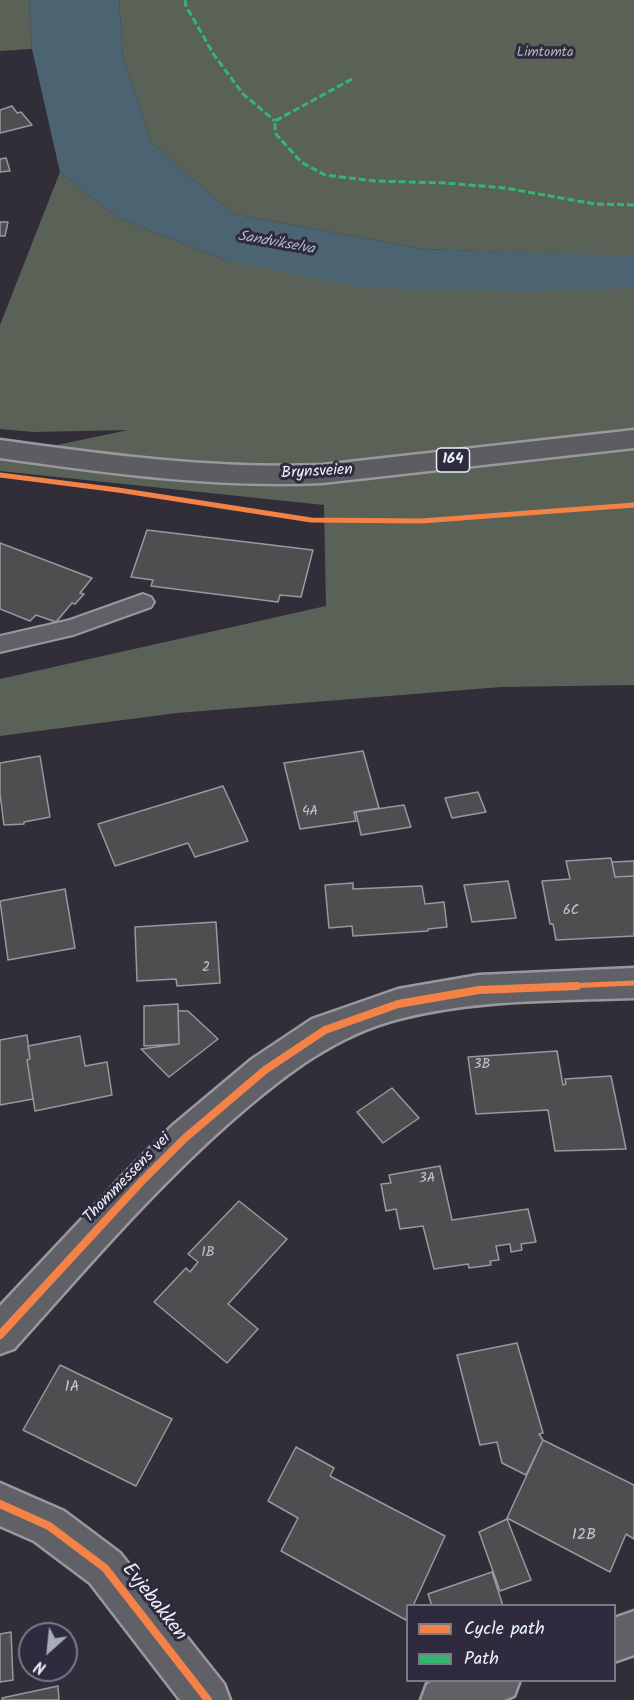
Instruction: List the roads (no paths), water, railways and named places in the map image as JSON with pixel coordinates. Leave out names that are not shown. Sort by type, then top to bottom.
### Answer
[{"type":"main road","name":"Brynsveien","points":[[0,449],[168,470],[241,475],[297,475],[634,439]]},
{"type":"street","name":"Thommessens vei","points":[[0,1335],[141,1182],[185,1138],[265,1070],[325,1030],[398,1004],[479,990],[634,984]]},
{"type":"street","name":"Evjebakken","points":[[0,1504],[49,1526],[105,1568],[208,1700]]},
{"type":"street","points":[[616,1640],[634,1633]]},
{"type":"street","points":[[443,1700],[492,1682]]},
{"type":"lane","points":[[0,644],[73,627],[143,602]]},
{"type":"water","name":"Sandvikselva","points":[[29,0],[119,0],[123,56],[151,142],[233,214],[423,249],[634,256],[634,288],[532,291],[363,288],[228,261],[118,218],[60,172],[32,49]]},
{"type":"park label","name":"Limtomta","points":[[545,54]]}]
